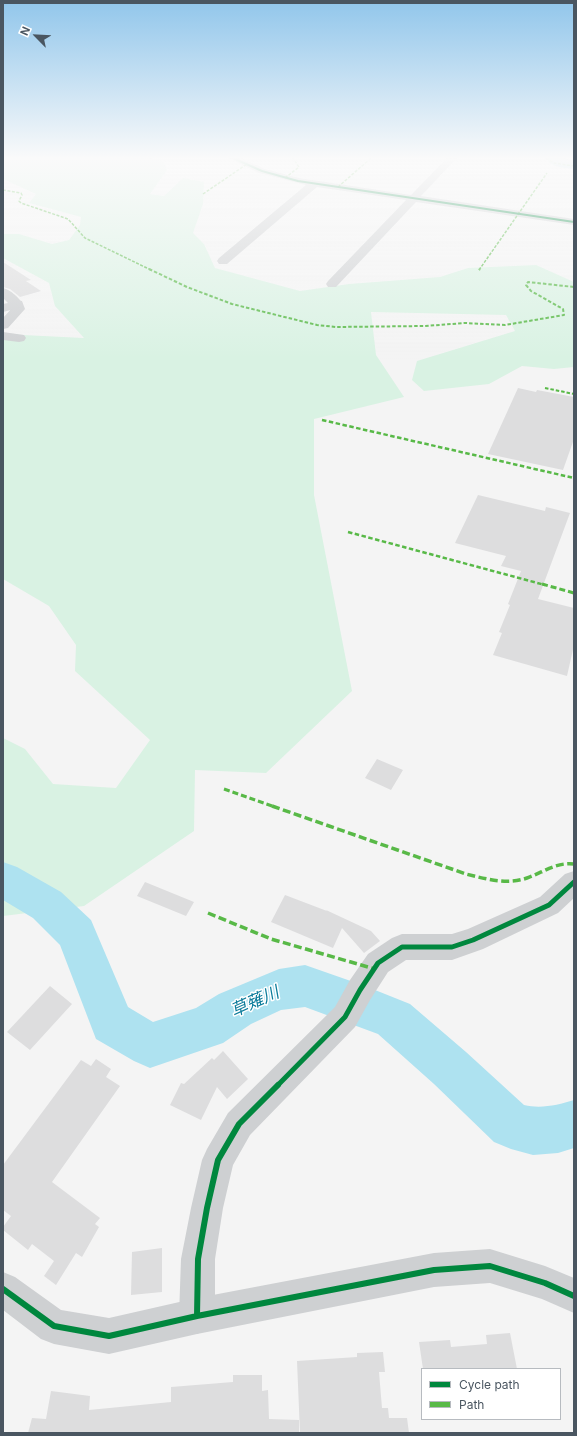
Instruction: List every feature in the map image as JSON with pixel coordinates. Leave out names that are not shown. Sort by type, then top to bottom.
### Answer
[{"type":"street","points":[[223,261],[265,225]]},
{"type":"street","points":[[332,284],[388,225]]},
{"type":"street","points":[[3,292],[17,304],[19,309],[3,325]]},
{"type":"street","points":[[3,308],[17,304]]},
{"type":"street","points":[[3,336],[18,338]]},
{"type":"street","points":[[197,1316],[198,1259],[207,1208],[218,1160],[239,1124],[346,1017],[360,990],[378,962],[402,947],[452,947],[473,940],[548,905],[574,882]]},
{"type":"street","points":[[3,1289],[54,1326],[109,1336],[197,1316],[434,1270],[490,1266],[545,1283],[574,1296]]},
{"type":"green space","points":[[80,225],[196,225],[193,233],[204,244],[215,268],[300,291],[349,284],[440,277],[468,268],[536,265],[574,282],[574,367],[554,369],[522,366],[489,384],[424,391],[412,380],[417,361],[515,331],[506,315],[371,312],[376,355],[404,397],[314,419],[314,495],[352,691],[266,773],[195,770],[194,831],[84,906],[3,916],[3,738],[25,749],[53,784],[116,788],[150,740],[75,671],[76,645],[49,606],[3,579],[3,334],[84,338],[55,306],[49,283],[3,258],[3,234],[19,234],[52,244],[69,240]]},
{"type":"building","points":[[3,262],[31,280],[26,281],[41,291],[20,297],[10,289],[3,287]]},
{"type":"building","points":[[518,388],[574,397],[574,439],[563,470],[488,454]]},
{"type":"building","points":[[478,495],[545,511],[546,507],[570,513],[538,599],[574,608],[574,645],[567,676],[493,655],[502,633],[499,632],[510,605],[508,604],[521,571],[501,566],[506,556],[455,543]]},
{"type":"building","points":[[377,759],[403,770],[391,790],[365,778]]},
{"type":"building","points":[[145,882],[194,902],[186,916],[137,896]]},
{"type":"building","points":[[285,895],[327,911],[326,910],[371,931],[380,941],[364,953],[342,928],[333,948],[271,922]]},
{"type":"building","points":[[50,986],[72,1004],[30,1050],[7,1032]]},
{"type":"building","points":[[223,1051],[248,1079],[227,1099],[217,1087],[201,1120],[170,1105],[181,1083],[184,1084],[212,1058],[214,1060]]},
{"type":"building","points":[[96,1059],[111,1069],[106,1077],[120,1086],[52,1182],[100,1218],[95,1224],[99,1227],[82,1257],[76,1253],[56,1285],[44,1276],[54,1261],[32,1244],[28,1250],[3,1230],[3,1227],[11,1216],[3,1210],[3,1165],[81,1060],[91,1066]]},
{"type":"building","points":[[162,1248],[162,1292],[131,1295],[132,1252]]},
{"type":"building","points":[[510,1333],[517,1368],[423,1368],[419,1342],[450,1340],[451,1347],[487,1344],[486,1335]]},
{"type":"building","points":[[383,1352],[385,1372],[379,1372],[382,1408],[388,1408],[389,1418],[407,1418],[409,1433],[300,1433],[297,1361],[357,1357],[357,1353]]},
{"type":"building","points":[[233,1375],[262,1375],[262,1391],[268,1390],[269,1419],[299,1420],[299,1433],[28,1433],[32,1418],[46,1419],[51,1391],[90,1396],[89,1410],[171,1402],[171,1387],[233,1382]]},
{"type":"waterway","name":"草薙川","points":[[3,879],[47,905],[76,933],[112,1023],[150,1045],[207,1027],[235,1009],[279,990],[305,986],[394,1019],[450,1068],[511,1125],[533,1131],[558,1129],[574,1124]]},
{"type":"marked path","points":[[73,225],[85,238],[187,287],[232,304],[317,325],[336,327],[425,326],[465,323],[505,325],[564,315],[563,309],[531,291],[526,285],[528,282],[574,287]]},
{"type":"marked path","points":[[479,270],[511,225]]},
{"type":"marked path","points":[[545,388],[574,394]]},
{"type":"marked path","points":[[322,420],[574,478]]},
{"type":"marked path","points":[[348,532],[574,593]]},
{"type":"marked path","points":[[224,789],[481,878],[504,881],[520,880],[555,865],[567,863],[574,864]]},
{"type":"marked path","points":[[208,913],[271,939],[375,969]]},
{"type":"cycle path","points":[[197,1316],[198,1259],[207,1208],[218,1160],[239,1124],[345,1017],[360,990],[378,963],[402,947],[452,947],[473,940],[549,905],[574,882]]},
{"type":"cycle path","points":[[3,1289],[54,1326],[109,1336],[197,1316],[434,1270],[490,1266],[545,1283],[574,1296]]}]
